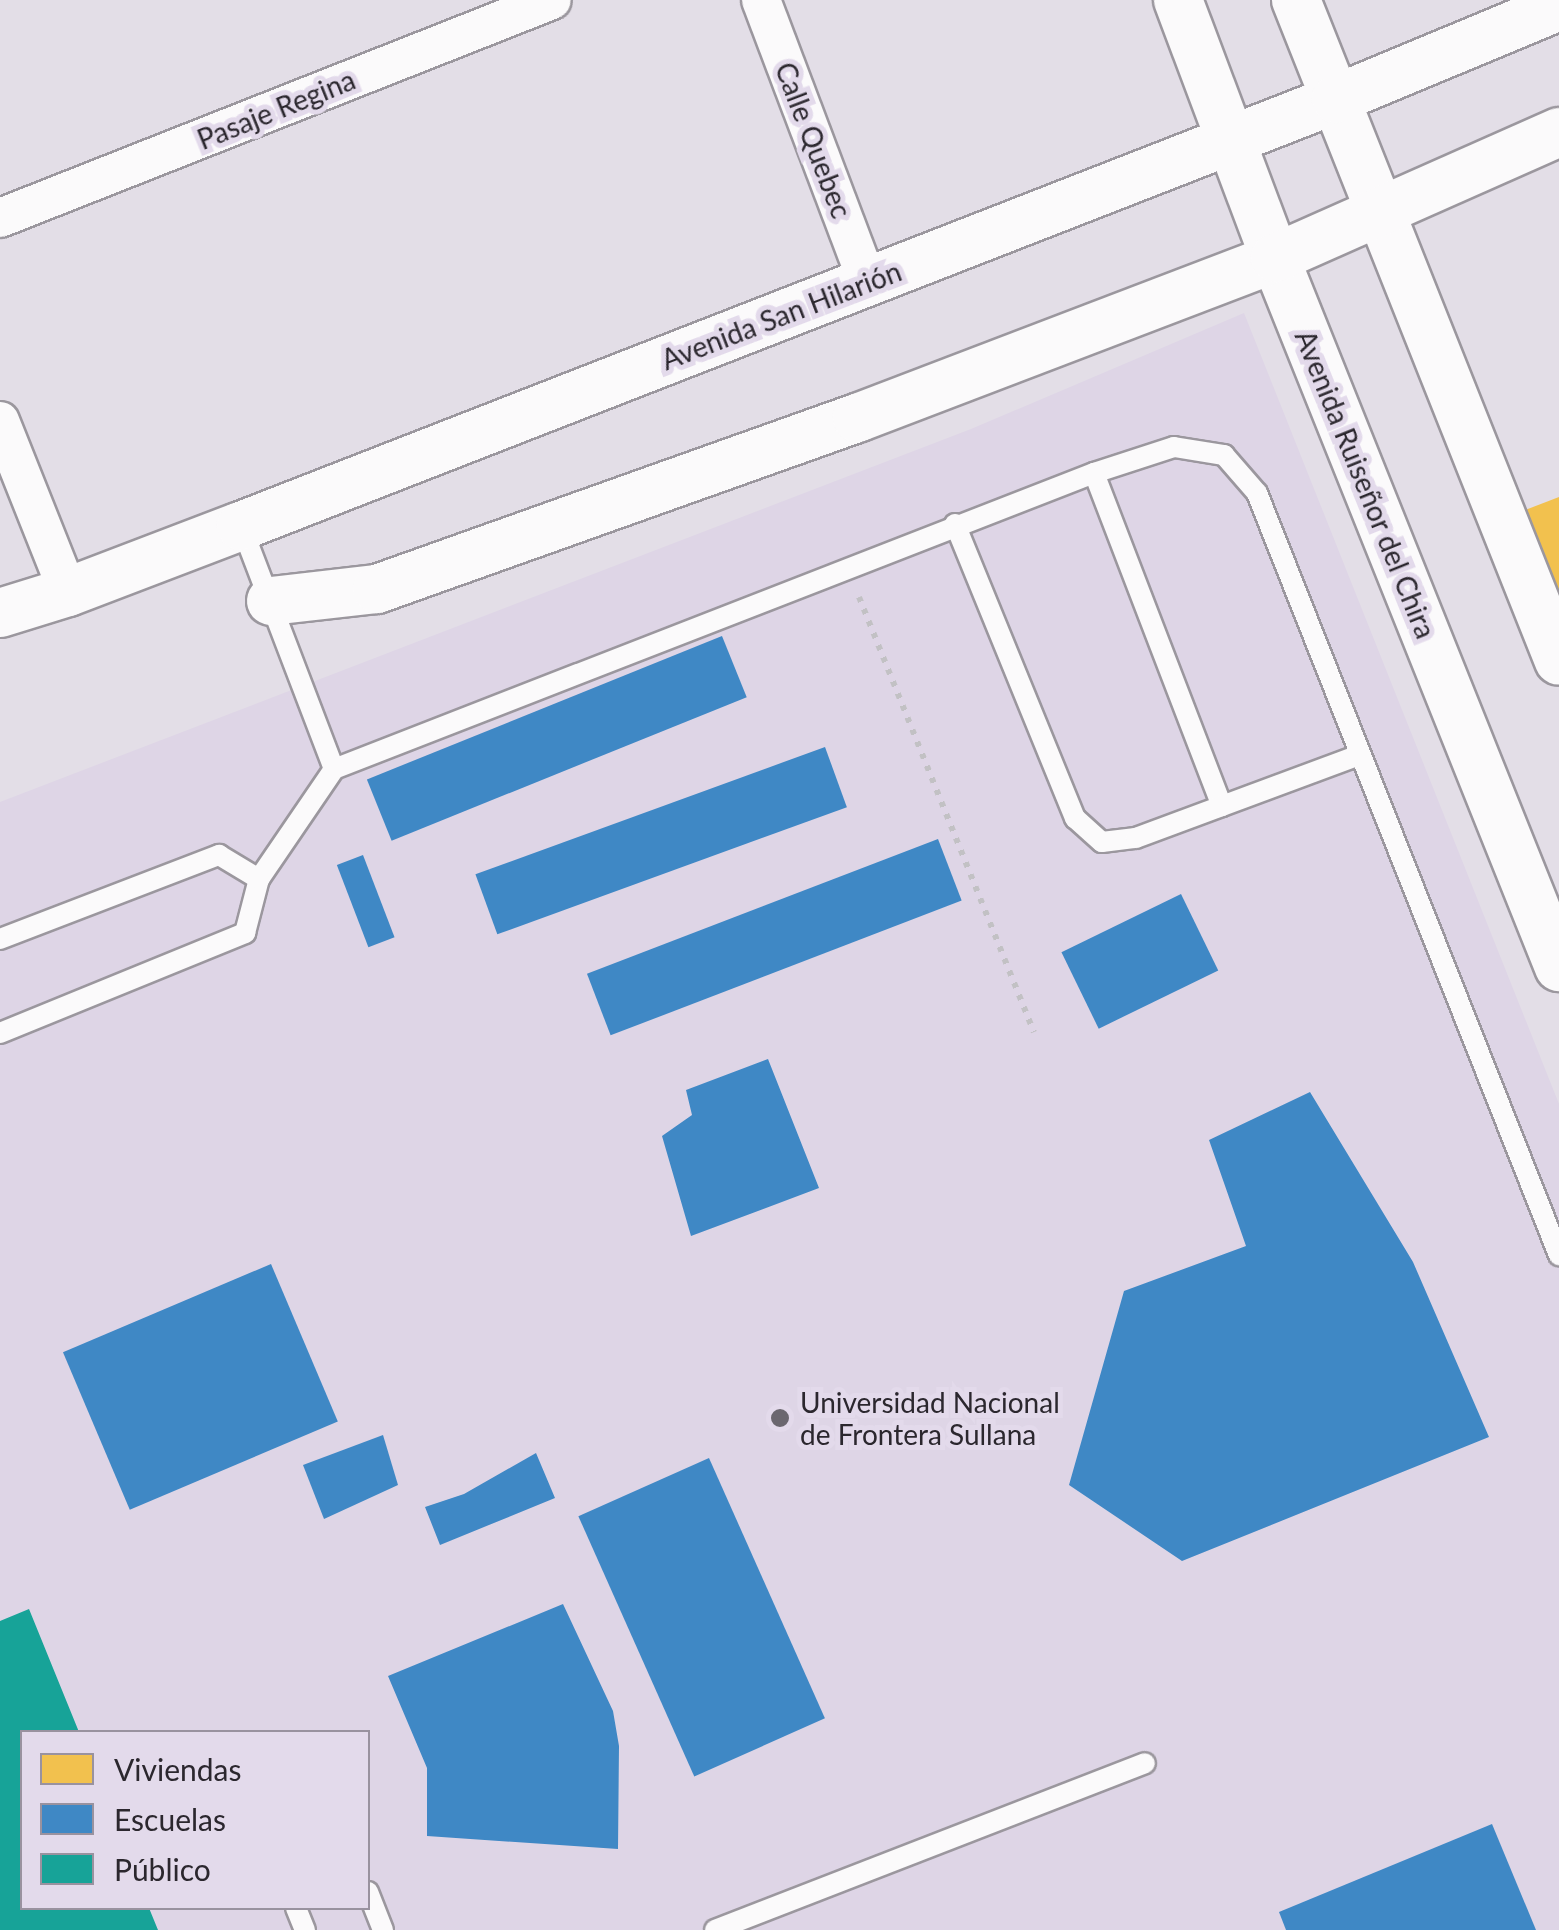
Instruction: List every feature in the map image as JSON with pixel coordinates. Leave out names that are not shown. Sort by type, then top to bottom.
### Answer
[{"type":"street","name":"Pasaje Regina","points":[[0,218],[552,0]]},
{"type":"street","name":"Calle Quebec","points":[[762,0],[867,281]]},
{"type":"street","name":"Avenida Ruiseñor del Chira","points":[[1178,0],[1275,258],[1559,967]]},
{"type":"street","points":[[1296,0],[1559,661]]},
{"type":"street","name":"Avenida San Hilarión","points":[[0,613],[68,592],[241,526],[1336,99],[1559,6]]},
{"type":"street","points":[[270,601],[376,589],[857,418],[1275,258],[1559,132]]},
{"type":"street","points":[[0,421],[68,592]]},
{"type":"lane","points":[[0,1033],[245,933],[259,879],[334,769],[955,524],[1174,448],[1224,456],[1257,493],[1559,1255]]},
{"type":"lane","points":[[1094,473],[1222,806]]},
{"type":"lane","points":[[955,524],[1075,818],[1102,842],[1136,838],[1358,755]]},
{"type":"lane","points":[[241,526],[334,769]]},
{"type":"lane","points":[[0,939],[219,854],[259,879]]},
{"type":"lane","points":[[715,1930],[1145,1763]]},
{"type":"lane","points":[[370,1897],[383,1930]]},
{"type":"path","points":[[846,566],[1034,1032]]},
{"type":"shaded area","name":"Universidad Nacional de Frontera Sullana","points":[[1244,313],[1559,1104],[1559,1930],[0,1930],[0,802],[971,429]]},
{"type":"building: Viviendas","points":[[1559,497],[1559,613],[1520,512]]},
{"type":"building: Escuelas","points":[[722,636],[747,697],[392,841],[367,779]]},
{"type":"building: Escuelas","points":[[825,747],[847,807],[497,934],[475,874]]},
{"type":"building: Escuelas","points":[[938,839],[962,901],[611,1035],[587,974]]},
{"type":"building: Escuelas","points":[[363,855],[395,937],[368,947],[337,865]]},
{"type":"building: Escuelas","points":[[1181,894],[1218,970],[1099,1029],[1061,952]]},
{"type":"building: Escuelas","points":[[768,1059],[819,1188],[691,1236],[662,1136],[692,1115],[686,1090]]},
{"type":"building: Escuelas","points":[[1310,1092],[1413,1262],[1489,1437],[1182,1561],[1069,1485],[1124,1291],[1246,1246],[1209,1140]]},
{"type":"building: Escuelas","points":[[271,1264],[338,1421],[130,1510],[63,1352]]},
{"type":"building: Escuelas","points":[[383,1435],[398,1485],[324,1519],[303,1465]]},
{"type":"building: Escuelas","points":[[536,1453],[555,1498],[440,1545],[425,1507],[464,1494]]},
{"type":"building: Escuelas","points":[[709,1458],[825,1718],[694,1777],[578,1516]]},
{"type":"building: Escuelas","points":[[563,1604],[613,1711],[619,1746],[618,1849],[427,1836],[427,1768],[388,1676]]},
{"type":"building: Escuelas","points":[[1492,1824],[1536,1930],[1286,1930],[1279,1912]]},
{"type":"building: Público","points":[[29,1609],[78,1730],[20,1730],[20,1910],[150,1910],[158,1930],[0,1930],[0,1621]]},
{"type":"place","name":"Universidad Nacional de Frontera Sullana","points":[[780,1418]]}]
